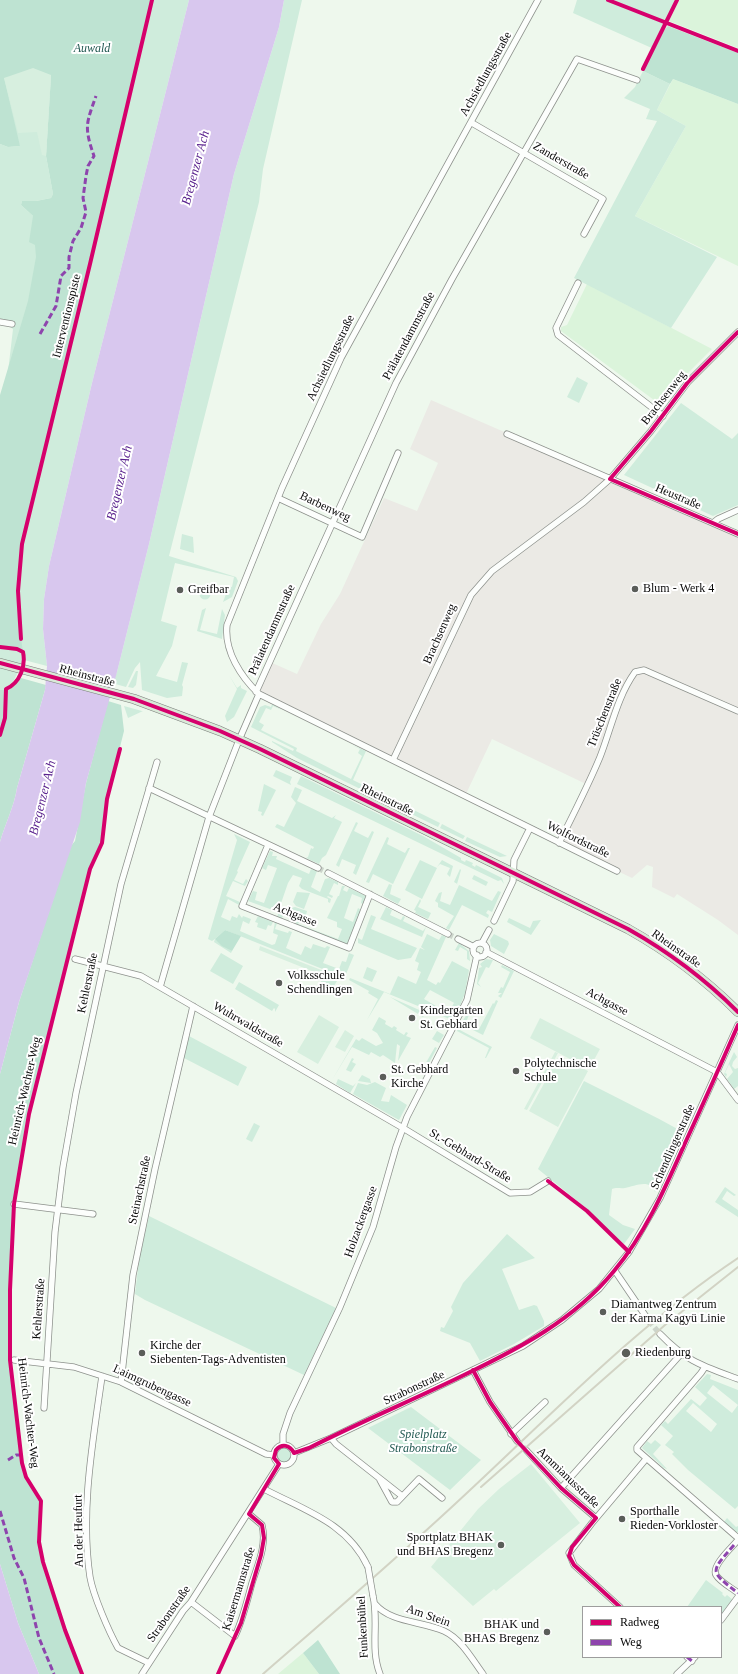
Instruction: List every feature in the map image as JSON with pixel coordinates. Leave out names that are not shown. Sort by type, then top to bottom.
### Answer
[{"type":"main road","name":"Rheinstraße","points":[[0,663],[128,697],[239,740],[513,872],[650,941],[697,975],[738,1012]]},
{"type":"street","name":"Achsiedlungsstraße","points":[[258,693],[249,684],[232,657],[228,644],[227,629],[278,498],[344,353],[472,123],[538,0]]},
{"type":"street","name":"Prälatendammstraße","points":[[258,693],[332,523],[396,383],[452,279],[525,154],[577,59],[637,80]]},
{"type":"street","name":"Zanderstraße","points":[[472,123],[603,199],[603,202],[584,234]]},
{"type":"street","name":"Brachsenweg","points":[[578,283],[556,328],[558,335],[663,416]]},
{"type":"street","points":[[0,322],[12,324]]},
{"type":"street","name":"Brachsenweg","points":[[393,760],[472,595],[492,571],[584,502],[610,479],[638,448],[688,382],[738,332]]},
{"type":"street","points":[[507,434],[610,479]]},
{"type":"street","name":"Barbenweg","points":[[278,498],[362,537],[398,453]]},
{"type":"street","name":"Heustraße","points":[[610,479],[738,534]]},
{"type":"street","points":[[713,523],[718,519],[738,510]]},
{"type":"street","name":"Trüschenstraße","points":[[559,843],[600,757],[628,682],[635,672],[644,670],[738,711]]},
{"type":"street","points":[[160,987],[209,817],[258,693],[530,828],[514,860],[513,881],[495,920]]},
{"type":"street","name":"Kehlerstraße","points":[[44,1408],[58,1211],[76,1093],[102,966],[122,884],[157,762]]},
{"type":"street","points":[[149,788],[318,868]]},
{"type":"street","name":"Wolfordstraße","points":[[530,828],[617,871]]},
{"type":"street","name":"Achgasse","points":[[268,845],[242,906],[349,948],[370,894]]},
{"type":"street","points":[[328,873],[448,934]]},
{"type":"street","points":[[482,943],[486,948],[486,952],[481,956],[474,953],[474,947],[478,943],[482,943],[489,930]]},
{"type":"street","points":[[458,939],[474,947]]},
{"type":"street","name":"Achgasse","points":[[486,952],[717,1072]]},
{"type":"street","name":"Holzackergasse","points":[[283,1445],[283,1434],[290,1413],[340,1307],[373,1227],[403,1128],[464,1008],[469,993],[477,955]]},
{"type":"street","name":"Wuhrwaldstraße","points":[[75,959],[137,974],[403,1128]]},
{"type":"street","name":"Steinachstraße","points":[[120,1382],[133,1275],[152,1182],[193,1006]]},
{"type":"street","name":"Schendlingerstraße","points":[[615,1271],[629,1252],[660,1198],[738,1025]]},
{"type":"street","points":[[717,1072],[738,1100]]},
{"type":"street","name":"St.-Gebhard-Straße","points":[[403,1128],[510,1193],[530,1192],[548,1181]]},
{"type":"street","points":[[14,1204],[58,1211],[93,1214]]},
{"type":"street","points":[[615,1271],[649,1321]]},
{"type":"street","name":"Strabonstraße","points":[[142,1674],[249,1514],[279,1464],[284,1466],[290,1464],[294,1459],[294,1453],[331,1438],[523,1346],[549,1329],[586,1300],[615,1271]]},
{"type":"street","points":[[660,1334],[681,1354],[705,1367],[738,1379]]},
{"type":"street","name":"Ammianusstraße","points":[[561,1488],[681,1354]]},
{"type":"street","name":"Laimgrubengasse","points":[[14,1360],[80,1369],[120,1382],[266,1454],[274,1455]]},
{"type":"street","points":[[705,1367],[702,1373],[637,1447],[638,1452],[738,1539],[718,1563],[715,1570],[716,1576],[738,1593]]},
{"type":"street","points":[[473,1370],[490,1402],[517,1441]]},
{"type":"street","name":"An der Heufurt","points":[[102,1376],[91,1459],[88,1518],[88,1552],[91,1578],[118,1648],[149,1663]]},
{"type":"street","points":[[511,1434],[545,1402]]},
{"type":"street","points":[[331,1438],[336,1444],[380,1480],[402,1496]]},
{"type":"street","points":[[279,1464],[275,1460],[274,1455],[276,1450],[283,1445],[291,1448],[294,1453]]},
{"type":"street","name":"Ammianusstraße","points":[[527,1451],[561,1488],[596,1518]]},
{"type":"street","points":[[619,1606],[574,1565],[570,1556],[572,1547],[646,1459]]},
{"type":"street","points":[[380,1480],[392,1502],[397,1502],[419,1479],[442,1498]]},
{"type":"street","name":"Funkenbühel","points":[[264,1489],[340,1530],[360,1550],[368,1567],[375,1604],[376,1628],[374,1650],[380,1674]]},
{"type":"street","name":"Kaisermannstraße","points":[[191,1602],[235,1636],[241,1623],[261,1555],[264,1538],[262,1525],[249,1514]]},
{"type":"street","points":[[722,1619],[738,1597]]},
{"type":"street","name":"Am Stein","points":[[375,1604],[388,1614],[447,1632],[461,1646],[483,1674]]},
{"type":"street","points":[[677,1674],[691,1658]]},
{"type":"shaded area","points":[[431,400],[738,534],[738,935],[718,920],[677,894],[674,898],[652,887],[653,867],[647,865],[632,878],[559,843],[586,784],[492,739],[465,796],[256,692],[270,662],[297,674],[321,624],[340,594],[384,498],[417,511],[438,463],[410,449]]},
{"type":"green space","name":"Auwald","points":[[0,0],[152,0],[22,544],[18,598],[23,652],[17,649],[0,647],[0,395],[28,301],[36,257],[35,245],[29,242],[33,216],[21,205],[22,201],[36,201],[51,198],[53,194],[46,156],[51,75],[4,78],[20,146],[8,147],[0,144]]},
{"type":"green space","points":[[6,0],[189,0],[92,383],[49,566],[44,599],[43,629],[47,666],[24,660],[9,690],[0,690],[0,440],[13,329],[0,319],[0,144],[8,147],[20,146],[0,113]],"holes":[[[51,75],[78,78],[63,234],[33,216],[21,205],[22,201],[36,201],[51,198],[53,194],[46,156]]]},
{"type":"green space","points":[[284,0],[302,0],[263,169],[259,202],[169,556],[236,577],[238,581],[232,597],[223,602],[229,586],[232,587],[234,577],[175,563],[161,621],[177,626],[172,646],[156,676],[177,682],[182,662],[188,663],[182,685],[182,696],[167,698],[142,690],[140,662],[135,668],[126,687],[112,683],[117,672],[149,544],[234,174],[279,27]]},
{"type":"green space","points":[[577,0],[676,0],[654,49],[573,13]]},
{"type":"green space","points":[[679,0],[738,0],[738,48],[669,21]]},
{"type":"green space","points":[[668,26],[738,53],[738,104],[673,79],[670,84],[643,71]]},
{"type":"green space","points":[[33,68],[51,75],[46,156],[42,155],[37,132],[18,133],[4,78]]},
{"type":"green space","points":[[643,71],[670,84],[657,110],[686,126],[635,216],[717,257],[671,328],[574,278],[657,121],[646,119],[650,109],[624,98],[635,87]]},
{"type":"green space","points":[[673,79],[738,104],[738,266],[635,216],[686,126],[657,110]]},
{"type":"green space","points":[[587,284],[712,349],[678,383],[662,406],[561,331],[561,327],[567,325]]},
{"type":"green space","points":[[577,377],[588,383],[579,403],[567,397]]},
{"type":"green space","points":[[681,403],[732,439],[738,433],[738,505],[713,516],[624,475]]},
{"type":"green space","points":[[182,534],[193,537],[194,553],[180,549]]},
{"type":"green space","points":[[205,588],[209,590],[211,594],[209,598],[205,600],[201,598],[199,594],[201,590]]},
{"type":"green space","points":[[206,608],[200,630],[217,634],[222,609],[225,615],[222,639],[197,631],[202,610]]},
{"type":"green space","points":[[136,671],[138,671],[136,685],[133,688],[128,687]]},
{"type":"green space","points":[[229,675],[237,688],[241,685],[241,688],[247,691],[234,717],[227,722],[225,716],[237,689]]},
{"type":"green space","points":[[21,678],[46,685],[14,802],[0,842],[0,690],[9,690]]},
{"type":"green space","points":[[108,701],[121,705],[124,731],[107,799],[102,843],[90,869],[29,1114],[14,1204],[10,1290],[10,1360],[22,1463],[26,1477],[41,1501],[39,1542],[43,1562],[65,1630],[82,1674],[39,1674],[18,1623],[0,1564],[0,1074],[19,1002],[70,847],[75,841],[86,783]]},
{"type":"green space","points":[[272,704],[282,710],[273,706],[271,710],[266,708],[259,722],[264,725],[261,730],[297,748],[296,751],[351,779],[362,756],[358,753],[360,749],[352,745],[366,751],[353,780],[440,823],[438,827],[297,758],[272,741],[293,751],[294,749],[251,727],[260,707],[265,705],[271,707]]},
{"type":"green space","points":[[124,706],[142,711],[143,711],[128,718]]},
{"type":"green space","points":[[276,770],[292,777],[290,782],[291,785],[273,776]]},
{"type":"green space","points":[[301,776],[423,836],[461,858],[461,860],[465,862],[466,860],[473,863],[472,865],[475,867],[476,865],[502,878],[504,884],[501,880],[498,881],[297,784]]},
{"type":"green space","points":[[264,784],[276,790],[263,816],[261,815],[262,812],[258,811]]},
{"type":"green space","points":[[295,787],[302,790],[297,801],[332,818],[336,815],[334,818],[342,822],[326,855],[322,858],[319,864],[306,858],[308,857],[311,848],[313,849],[314,847],[275,827],[277,824],[284,827],[296,803],[291,797]]},
{"type":"green space","points":[[356,822],[358,823],[354,831],[368,838],[372,831],[374,832],[356,875],[353,873],[356,865],[342,859],[339,867],[336,865]]},
{"type":"green space","points":[[442,824],[465,836],[463,839],[440,828]]},
{"type":"green space","points":[[234,834],[250,842],[234,880],[243,884],[246,879],[248,881],[245,886],[233,881],[226,896],[240,902],[239,905],[228,899],[221,917],[230,921],[232,916],[237,918],[239,914],[242,918],[243,916],[251,919],[249,924],[243,921],[240,931],[272,945],[275,944],[278,935],[273,933],[275,922],[277,923],[275,929],[288,933],[289,931],[292,932],[286,948],[301,955],[305,946],[311,949],[313,944],[325,948],[327,946],[330,947],[323,963],[339,969],[342,961],[346,962],[349,953],[354,955],[346,974],[340,976],[225,930],[212,941],[208,939],[237,840]]},
{"type":"green space","points":[[387,837],[389,838],[387,844],[405,853],[408,848],[410,848],[393,884],[373,874],[369,883],[366,882]]},
{"type":"green space","points":[[467,837],[507,856],[500,857],[465,841]]},
{"type":"green space","points":[[270,851],[273,852],[272,856],[277,856],[276,859],[309,874],[311,869],[317,871],[311,887],[320,892],[325,879],[329,878],[338,882],[338,885],[334,883],[329,894],[333,896],[332,898],[327,897],[331,899],[330,903],[328,902],[328,899],[302,889],[299,886],[302,878],[293,875],[288,883],[278,912],[248,901],[253,891],[257,892],[255,900],[264,903],[277,868],[268,865],[266,870],[262,868]]},
{"type":"green space","points":[[420,860],[437,868],[422,899],[405,890]]},
{"type":"green space","points":[[442,860],[453,866],[450,877],[447,874],[450,868],[440,864],[437,867]]},
{"type":"green space","points":[[460,869],[461,870],[457,884],[454,882]]},
{"type":"green space","points":[[474,875],[488,882],[486,886],[472,879]]},
{"type":"green space","points":[[389,884],[392,885],[390,894],[401,899],[398,904],[383,896]]},
{"type":"green space","points":[[459,885],[492,901],[498,891],[501,892],[492,912],[488,910],[486,913],[489,915],[488,918],[462,905],[449,930],[446,928],[454,916],[438,907],[438,903],[435,901],[439,893],[442,892],[440,901],[450,905]]},
{"type":"green space","points":[[342,886],[345,886],[343,890],[347,892],[349,888],[366,896],[363,904],[361,903],[362,898],[352,894],[344,918],[353,922],[358,908],[361,910],[347,945],[296,924],[297,919],[284,914],[281,920],[277,918],[279,910],[289,913],[291,908],[295,907],[307,911],[306,915],[302,914],[298,924],[338,939],[342,929],[337,927],[337,922],[327,918],[339,896]]},
{"type":"green space","points":[[297,892],[310,893],[304,909],[296,906],[293,902]]},
{"type":"green space","points":[[420,899],[421,901],[418,907],[431,913],[428,919],[415,913],[416,911],[414,910]]},
{"type":"green space","points":[[386,907],[392,910],[390,915],[401,920],[403,916],[405,917],[403,921],[423,931],[426,927],[422,937],[380,919]]},
{"type":"green space","points":[[371,915],[376,917],[371,929],[417,948],[411,958],[398,960],[358,943],[358,938],[362,940]]},
{"type":"green space","points":[[258,916],[273,922],[271,926],[268,925],[266,930],[257,927],[258,923],[255,922]]},
{"type":"green space","points":[[509,918],[530,928],[533,921],[541,920],[531,935],[507,922]]},
{"type":"green space","points":[[225,930],[241,936],[232,951],[222,946],[215,939]]},
{"type":"green space","points":[[427,934],[439,940],[442,935],[446,937],[427,980],[436,985],[438,982],[440,983],[452,961],[469,970],[465,993],[460,1006],[452,1020],[384,992],[367,1020],[378,999],[368,993],[369,991],[349,980],[350,978],[390,994],[398,976],[416,984],[421,972],[417,970],[419,963],[415,961],[420,948],[425,950],[421,947]],"holes":[[[430,990],[460,1006],[454,1003],[448,1013],[424,999]]]},
{"type":"green space","points":[[494,934],[508,941],[509,944],[504,954],[491,946],[490,940]]},
{"type":"green space","points":[[215,939],[232,951],[231,953],[214,942]]},
{"type":"green space","points":[[459,943],[469,951],[470,961],[467,959],[467,951],[460,947],[458,951],[455,950]]},
{"type":"green space","points":[[260,946],[339,977],[337,981],[259,950]]},
{"type":"green space","points":[[221,953],[243,966],[233,984],[210,971]]},
{"type":"green space","points":[[486,959],[493,960],[489,968],[486,967],[478,983],[481,987],[477,984],[479,968],[482,967],[480,964]]},
{"type":"green space","points":[[502,965],[514,971],[501,998],[498,996],[502,993],[498,993],[501,987],[503,988],[510,972],[501,967]]},
{"type":"green space","points":[[367,967],[377,971],[372,982],[363,978]]},
{"type":"green space","points":[[324,976],[337,981],[331,991],[319,985]]},
{"type":"green space","points":[[239,982],[279,1005],[275,1012],[274,1008],[272,1011],[235,989]]},
{"type":"green space","points":[[390,997],[426,1013],[423,1017]]},
{"type":"green space","points":[[496,1000],[498,1001],[483,1035],[461,1024],[471,1007],[475,1009],[472,1016],[469,1015],[466,1022],[479,1029]]},
{"type":"green space","points":[[319,1015],[339,1027],[318,1064],[297,1052]]},
{"type":"green space","points":[[379,1017],[386,1021],[385,1024],[392,1028],[394,1026],[397,1028],[396,1030],[404,1035],[406,1032],[408,1033],[406,1036],[411,1038],[398,1061],[400,1046],[397,1044],[395,1063],[383,1055],[380,1057],[371,1052],[369,1055],[352,1047],[332,1080],[356,1039],[359,1041],[362,1038],[376,1046],[383,1043],[377,1033],[372,1030]]},
{"type":"green space","points":[[540,1018],[600,1049],[589,1069],[530,1038]]},
{"type":"green space","points":[[458,1029],[492,1047],[486,1058],[489,1048],[457,1031]]},
{"type":"green space","points":[[345,1030],[354,1036],[345,1052],[335,1047]]},
{"type":"green space","points":[[437,1031],[444,1035],[439,1043],[432,1039]]},
{"type":"green space","points":[[189,1036],[247,1067],[238,1086],[184,1058]]},
{"type":"green space","points":[[435,1047],[437,1048],[423,1074],[420,1073]]},
{"type":"green space","points":[[555,1052],[558,1053],[527,1110],[524,1109]]},
{"type":"green space","points":[[734,1052],[737,1057],[732,1066],[735,1069],[738,1068],[738,1086],[734,1089],[727,1079],[733,1072],[729,1064],[725,1073],[727,1074],[726,1077],[724,1074]]},
{"type":"green space","points":[[559,1056],[588,1071],[558,1127],[529,1111]]},
{"type":"green space","points":[[352,1058],[354,1059],[352,1062],[356,1064],[351,1072],[346,1070]]},
{"type":"green space","points":[[362,1075],[370,1079],[371,1083],[358,1081]]},
{"type":"green space","points":[[338,1079],[353,1086],[356,1083],[350,1093],[336,1084]]},
{"type":"green space","points":[[584,1081],[683,1132],[655,1192],[650,1185],[646,1184],[612,1189],[609,1215],[623,1225],[635,1229],[624,1244],[621,1243],[586,1208],[538,1169]]},
{"type":"green space","points":[[375,1082],[386,1088],[381,1101],[389,1102],[391,1095],[407,1105],[399,1120],[353,1094],[358,1083],[367,1085]]},
{"type":"green space","points":[[254,1123],[260,1126],[252,1142],[246,1139]]},
{"type":"green space","points":[[725,1187],[736,1195],[734,1196],[727,1191],[722,1199],[738,1210],[738,1217],[715,1202]]},
{"type":"green space","points":[[149,1216],[336,1308],[304,1375],[135,1294],[139,1260]]},
{"type":"green space","points":[[507,1234],[535,1258],[502,1269],[519,1310],[534,1305],[537,1306],[544,1321],[544,1326],[514,1344],[480,1361],[470,1343],[440,1331],[441,1327],[444,1328],[453,1311],[451,1307],[463,1283]]},
{"type":"green space","points":[[707,1374],[711,1375],[710,1379],[738,1390],[738,1405],[738,1506],[735,1509],[688,1470],[672,1454],[674,1452],[665,1445],[673,1436],[661,1425],[665,1421],[668,1424],[691,1399],[700,1406],[707,1398],[695,1387]],"holes":[[[713,1385],[738,1405],[732,1413],[707,1393]],[[693,1403],[717,1424],[711,1432],[686,1411]]]},
{"type":"green space","name":"Spielplatz Strabonstraße","points":[[411,1407],[481,1460],[450,1490],[368,1428]]},
{"type":"green space","points":[[655,1440],[661,1445],[653,1454],[667,1469],[642,1448],[647,1441],[651,1444]]},
{"type":"green space","points":[[284,1448],[289,1450],[291,1455],[289,1460],[284,1462],[279,1460],[277,1455],[279,1450]]},
{"type":"green space","name":"Sportplatz BHAK und BHAS Bregenz","points":[[531,1464],[580,1523],[496,1591],[494,1589],[473,1606],[431,1567],[478,1509],[499,1489]]},
{"type":"green space","points":[[727,1518],[736,1527],[738,1526],[738,1532],[724,1522]]},
{"type":"green space","points":[[706,1580],[723,1593],[722,1594],[725,1597],[727,1595],[733,1600],[722,1616],[722,1606],[688,1606]]},
{"type":"green space","points":[[318,1640],[340,1674],[319,1674],[303,1653]]},
{"type":"green space","points":[[303,1653],[319,1674],[278,1674]]},
{"type":"water","name":"Bregenzer Ach","points":[[189,0],[284,0],[279,27],[234,174],[149,544],[117,672],[86,783],[80,822],[19,1002],[0,1074],[0,842],[14,802],[45,690],[47,666],[43,629],[44,599],[49,566],[92,383]]},
{"type":"water","points":[[0,1564],[18,1623],[39,1674],[0,1674]]},
{"type":"tunnel","points":[[318,868],[328,873]]},
{"type":"tunnel","points":[[448,934],[458,939]]},
{"type":"tunnel","points":[[649,1321],[660,1334]]},
{"type":"tunnel","points":[[517,1441],[527,1451]]},
{"type":"railway","points":[[263,1674],[418,1538],[632,1339],[666,1311],[738,1258]]},
{"type":"railway","points":[[481,1487],[665,1325],[738,1267]]},
{"type":"marked path","points":[[40,334],[56,306],[61,276],[69,268],[69,257],[73,241],[81,228],[86,212],[83,198],[86,176],[88,166],[94,156],[89,138],[88,120],[96,96]]},
{"type":"marked path","points":[[8,1460],[16,1455],[21,1455]]},
{"type":"marked path","points":[[0,1511],[14,1558],[24,1578],[39,1638],[54,1674]]},
{"type":"marked path","points":[[734,1545],[717,1566],[716,1570],[717,1575],[721,1580],[738,1593]]},
{"type":"marked path","points":[[688,1658],[692,1661]]},
{"type":"cycle path","name":"Interventionspiste","points":[[21,639],[18,591],[22,544],[152,0]]},
{"type":"cycle path","points":[[608,0],[738,51]]},
{"type":"cycle path","points":[[643,69],[677,0]]},
{"type":"cycle path","points":[[738,332],[688,382],[651,431],[610,479],[738,534]]},
{"type":"cycle path","points":[[0,647],[17,649],[23,652],[24,657],[21,674],[15,683],[6,689],[5,718],[0,735]]},
{"type":"cycle path","points":[[0,663],[134,699],[220,731],[260,749],[628,929],[658,947],[700,977],[738,1012]]},
{"type":"cycle path","name":"Heinrich-Wachter-Weg","points":[[82,1674],[65,1630],[43,1562],[39,1542],[41,1501],[26,1477],[22,1463],[10,1360],[10,1290],[14,1204],[29,1114],[90,869],[102,843],[107,799],[120,749]]},
{"type":"cycle path","points":[[218,1674],[241,1623],[261,1555],[264,1538],[262,1525],[249,1514],[279,1464],[274,1458],[276,1450],[281,1446],[286,1446],[294,1453],[309,1448],[485,1365],[526,1343],[564,1318],[582,1304],[614,1271],[646,1225],[671,1175],[738,1025]]},
{"type":"cycle path","points":[[548,1181],[587,1211],[629,1252]]},
{"type":"cycle path","points":[[473,1370],[490,1402],[517,1441],[561,1488],[596,1518],[572,1547],[569,1556],[574,1565],[619,1606]]},
{"type":"place","name":"Blum - Werk 4","points":[[635,589]]},
{"type":"place","name":"Greifbar","points":[[180,590]]},
{"type":"place","name":"Volksschule Schendlingen","points":[[279,983]]},
{"type":"place","name":"Kindergarten St. Gebhard","points":[[412,1018]]},
{"type":"place","name":"Polytechnische Schule","points":[[516,1071]]},
{"type":"place","name":"St. Gebhard Kirche","points":[[383,1077]]},
{"type":"place","name":"Diamantweg Zentrum der Karma Kagyü Linie","points":[[603,1312]]},
{"type":"place","name":"Kirche der Siebenten-Tags-Adventisten","points":[[142,1353]]},
{"type":"place","name":"Riedenburg","points":[[626,1353]]},
{"type":"place","name":"Sporthalle Rieden-Vorkloster","points":[[622,1519]]},
{"type":"place","name":"Sportplatz BHAK und BHAS Bregenz","points":[[501,1545]]},
{"type":"place","name":"BHAK und BHAS Bregenz","points":[[547,1632]]}]
